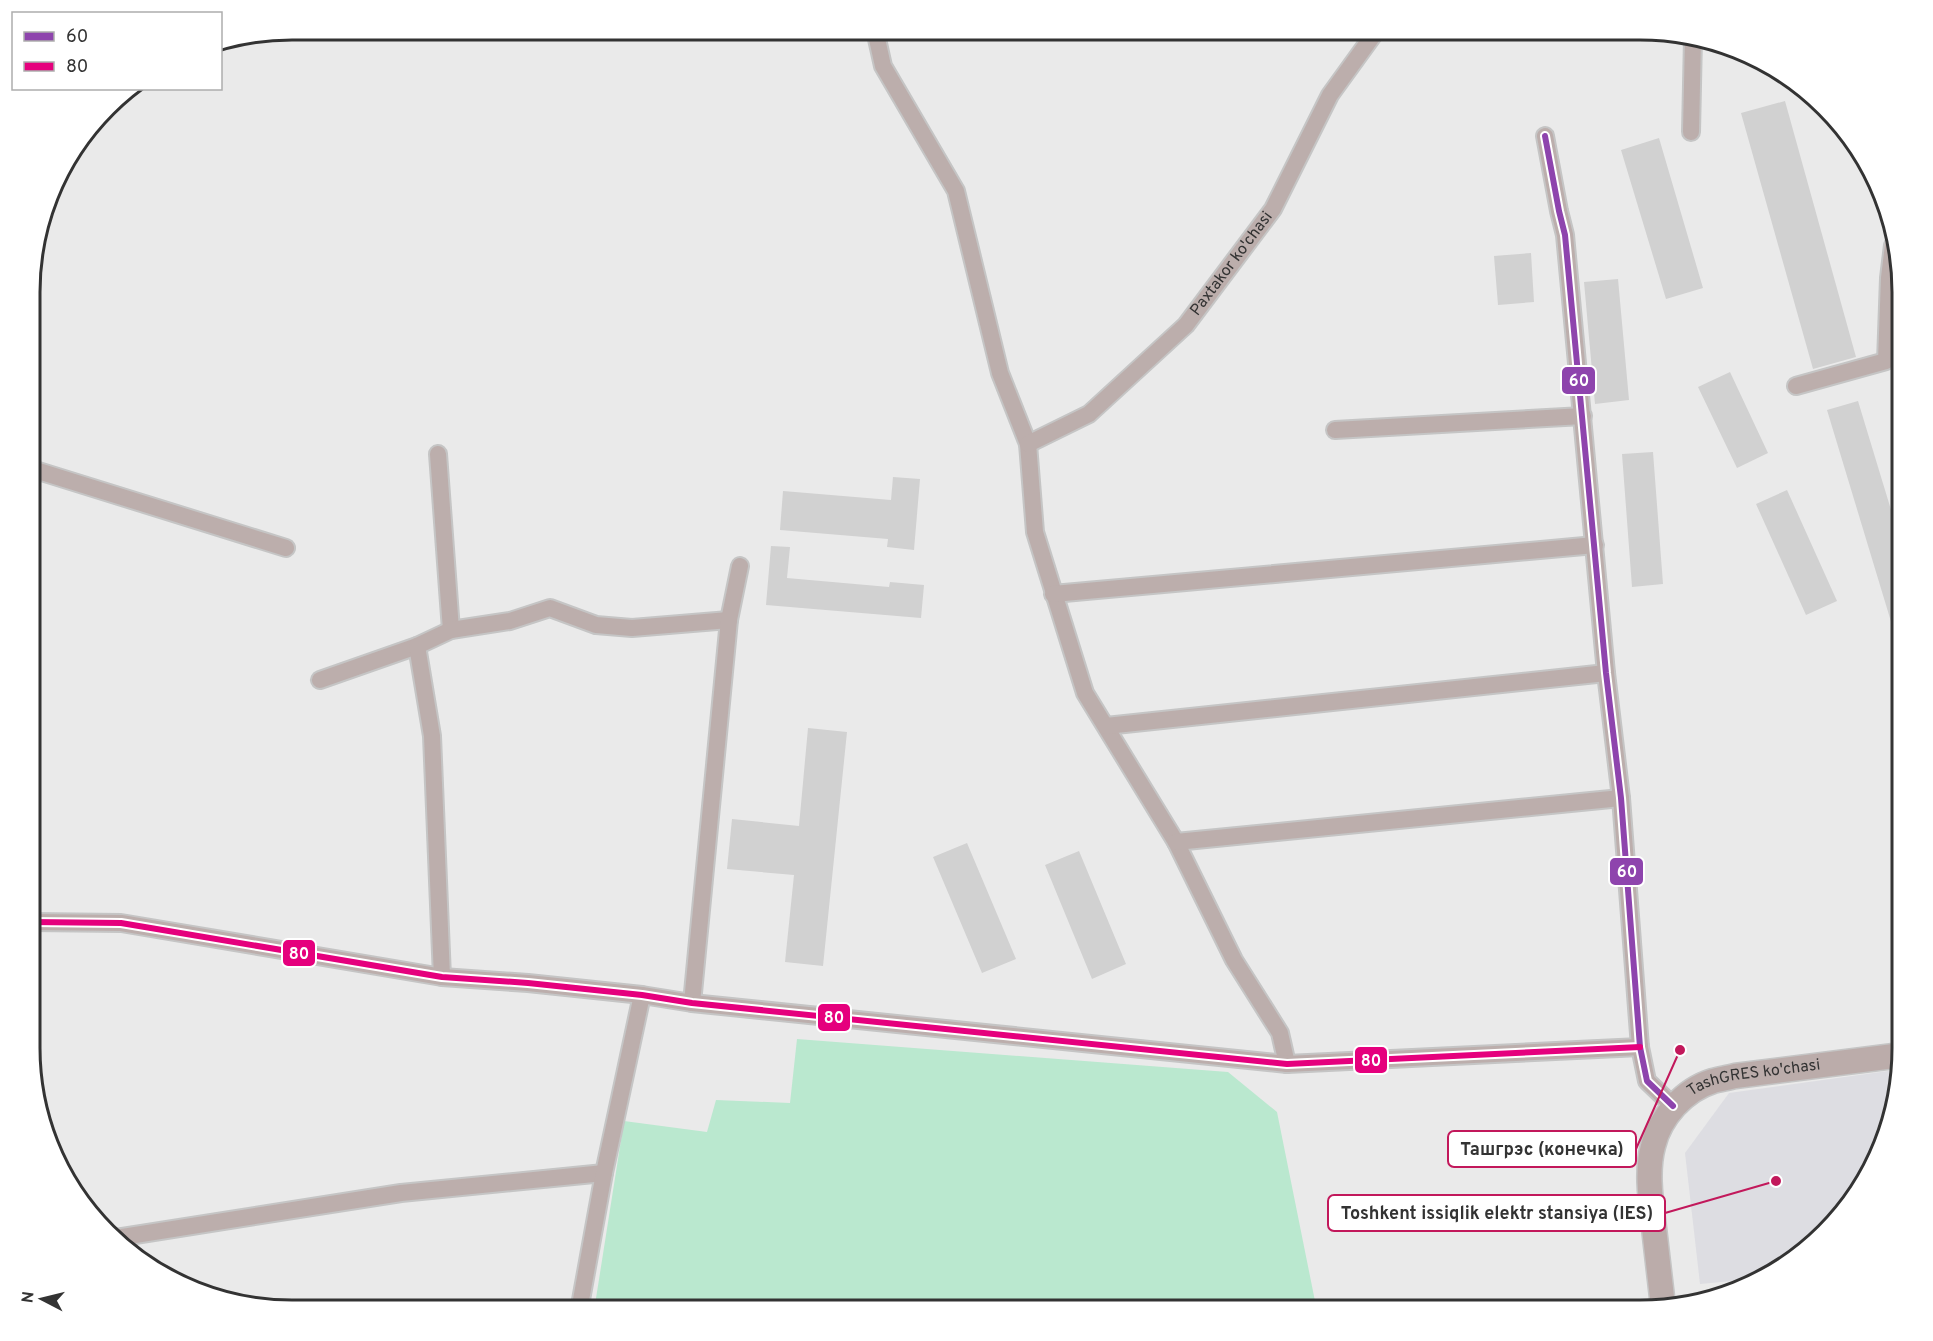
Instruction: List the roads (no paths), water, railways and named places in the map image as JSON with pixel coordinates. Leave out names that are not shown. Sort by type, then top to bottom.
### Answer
[{"type":"main road","name":"TashGRES ko'chasi","points":[[1662,1299],[1650,1190],[1650,1168],[1652,1146],[1673,1106],[1691,1092],[1711,1082],[1735,1076],[1892,1056]]},
{"type":"street","points":[[877,40],[883,66],[956,191],[1000,373],[1028,444],[1035,532],[1085,693],[1176,842],[1234,960],[1280,1034],[1287,1064]]},
{"type":"street","name":"Paxtakor ko'chasi","points":[[1028,444],[1089,414],[1186,325],[1273,208],[1330,96],[1370,40]]},
{"type":"street","points":[[1691,132],[1693,46]]},
{"type":"street","points":[[1545,136],[1565,235],[1606,673],[1621,798],[1640,1047],[1647,1081],[1673,1106]]},
{"type":"street","points":[[1796,386],[1886,361],[1891,265]]},
{"type":"street","points":[[1335,430],[1583,416]]},
{"type":"street","points":[[438,454],[451,630]]},
{"type":"street","points":[[40,471],[286,548]]},
{"type":"street","points":[[1053,594],[1595,545]]},
{"type":"street","points":[[692,1003],[729,620],[740,566]]},
{"type":"street","points":[[320,680],[417,646],[451,630],[510,621],[550,608],[596,625],[632,628],[729,620]]},
{"type":"street","points":[[417,646],[432,736],[442,977]]},
{"type":"street","points":[[1106,726],[1606,673]]},
{"type":"street","points":[[1176,842],[1621,798]]},
{"type":"street","points":[[40,922],[121,923],[442,977],[528,983],[642,995],[692,1003],[1287,1064],[1640,1047]]},
{"type":"street","points":[[581,1300],[604,1173],[642,995]]},
{"type":"street","points":[[125,1237],[401,1193],[604,1173]]},
{"type":"place","name":"Ташгрэс (конечка)","points":[[1680,1050]]},
{"type":"place","name":"Toshkent issiqlik elektr stansiya (IES)","points":[[1776,1181]]}]
